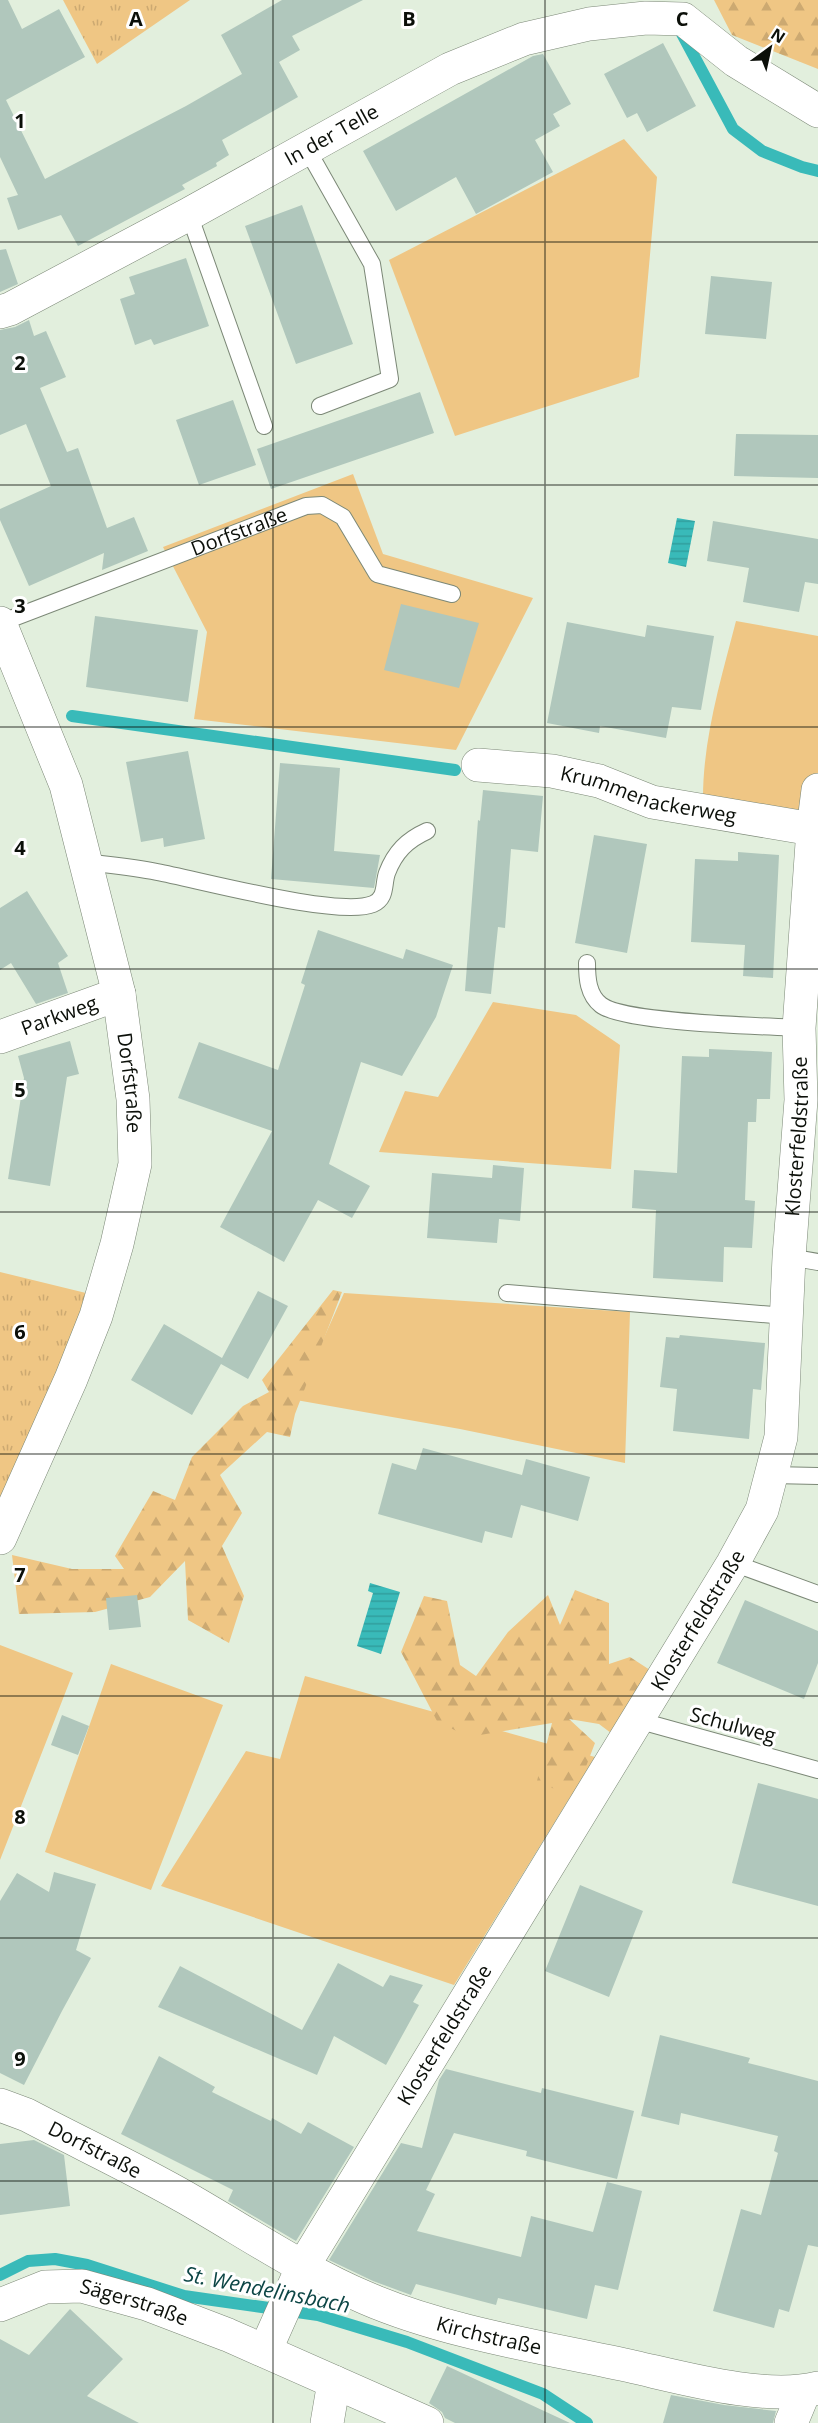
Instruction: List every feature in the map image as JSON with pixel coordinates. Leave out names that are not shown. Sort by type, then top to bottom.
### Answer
[{"type":"street","name":"In der Telle","points":[[0,312],[10,309],[189,214],[450,69],[524,39],[589,24],[646,18],[683,19],[736,61],[818,111]]},
{"type":"street","name":"Dorfstraße","points":[[0,623],[66,785],[119,994],[133,1099],[135,1164],[117,1244],[96,1316],[66,1390],[0,1538]]},
{"type":"street","name":"Krummenackerweg","points":[[478,765],[552,771],[599,781],[652,802],[815,830]]},
{"type":"street","name":"Klosterfeldstraße","points":[[267,2344],[298,2275],[733,1563],[762,1510],[781,1437],[786,1316],[804,1259],[809,1101],[799,1028],[818,790]]},
{"type":"street","name":"Parkweg","points":[[0,1037],[119,994]]},
{"type":"street","name":"Dorfstraße","points":[[0,2105],[27,2115],[186,2198]]},
{"type":"street","name":"Kirchstraße","points":[[186,2198],[298,2275],[448,2325],[654,2372],[746,2390],[811,2390]]},
{"type":"street","name":"Sägerstraße","points":[[0,2305],[45,2287],[82,2286],[147,2304],[267,2344],[334,2382],[427,2423]]},
{"type":"street","points":[[327,2423],[334,2382]]},
{"type":"street","points":[[791,2423],[811,2390]]},
{"type":"lane","points":[[307,149],[372,264],[390,379],[321,406]]},
{"type":"lane","points":[[189,214],[264,426]]},
{"type":"lane","name":"Dorfstraße","points":[[0,623],[306,506],[322,505],[343,517],[377,574],[452,594]]},
{"type":"lane","points":[[85,862],[155,871],[302,902],[355,907],[374,904],[384,894],[387,874],[396,856],[409,839],[427,831]]},
{"type":"lane","points":[[587,963],[587,984],[601,1005],[621,1013],[654,1018],[799,1028]]},
{"type":"lane","points":[[507,1293],[786,1316]]},
{"type":"lane","points":[[772,1475],[818,1476]]},
{"type":"lane","points":[[733,1563],[818,1594]]},
{"type":"lane","name":"Schulweg","points":[[637,1720],[818,1770]]},
{"type":"green space","points":[[63,0],[190,0],[97,64]]},
{"type":"green space","points":[[714,0],[818,0],[818,69],[732,35]]},
{"type":"green space","points":[[624,139],[657,177],[639,377],[455,436],[389,260]]},
{"type":"green space","points":[[353,474],[383,554],[533,598],[456,750],[194,719],[207,632],[163,547]]},
{"type":"green space","points":[[736,621],[818,636],[818,822],[703,798],[709,731]]},
{"type":"green space","points":[[493,1002],[576,1015],[620,1045],[611,1169],[379,1152],[405,1091],[438,1097]]},
{"type":"green space","points":[[0,1272],[86,1293],[64,1368],[0,1507]]},
{"type":"green space","points":[[333,1290],[342,1292],[295,1414],[290,1437],[267,1432],[220,1475],[242,1513],[222,1546],[244,1596],[229,1643],[188,1620],[185,1561],[150,1597],[95,1612],[19,1614],[12,1555],[72,1569],[124,1569],[115,1556],[153,1491],[175,1500],[192,1457],[243,1406],[269,1392],[262,1380]]},
{"type":"green space","points":[[344,1293],[630,1312],[625,1463],[460,1429],[296,1400]]},
{"type":"green space","points":[[575,1590],[609,1603],[609,1664],[630,1657],[653,1672],[611,1733],[599,1724],[569,1719],[595,1743],[574,1798],[537,1781],[552,1723],[468,1737],[437,1721],[401,1652],[424,1596],[447,1601],[460,1665],[476,1676],[508,1632],[548,1595],[560,1625]]},
{"type":"green space","points":[[0,1645],[73,1673],[0,1860]]},
{"type":"green space","points":[[111,1664],[223,1705],[151,1890],[45,1852]]},
{"type":"green space","points":[[305,1676],[595,1757],[454,1985],[161,1886],[246,1751],[280,1759]]},
{"type":"water","points":[[677,518],[695,521],[686,567],[668,563]]},
{"type":"water","points":[[370,1583],[400,1592],[381,1654],[357,1646],[373,1593],[368,1591]]},
{"type":"building","points":[[0,0],[8,0],[22,29],[59,9],[85,57],[6,100],[45,179],[186,106],[242,74],[221,35],[282,0],[363,0],[292,36],[300,50],[279,62],[298,97],[222,140],[229,155],[216,163],[217,166],[182,185],[185,189],[78,246],[61,215],[18,230],[7,198],[18,195],[0,157]]},
{"type":"building","points":[[663,43],[696,106],[647,132],[637,113],[627,118],[604,74]]},
{"type":"building","points":[[543,54],[571,104],[553,114],[560,126],[535,140],[553,172],[476,214],[456,177],[396,211],[363,151],[533,56]]},
{"type":"building","points":[[302,205],[353,344],[296,364],[245,226]]},
{"type":"building","points":[[6,249],[18,284],[0,292],[0,250]]},
{"type":"building","points":[[186,258],[209,326],[154,345],[151,339],[135,345],[120,299],[135,294],[129,277]]},
{"type":"building","points":[[711,276],[772,282],[766,339],[705,334]]},
{"type":"building","points":[[29,320],[34,336],[46,331],[66,377],[40,388],[67,452],[78,448],[107,528],[134,517],[148,551],[102,570],[104,553],[29,586],[0,520],[0,509],[51,486],[26,424],[0,435],[0,330],[15,327]]},
{"type":"building","points":[[420,392],[434,433],[271,489],[257,449]]},
{"type":"building","points":[[233,400],[256,465],[199,485],[176,420]]},
{"type":"building","points":[[736,434],[818,435],[818,478],[734,476]]},
{"type":"building","points":[[713,521],[818,539],[818,584],[805,582],[799,612],[743,602],[749,568],[707,561]]},
{"type":"building","points":[[401,604],[479,623],[459,688],[384,670]]},
{"type":"building","points":[[95,616],[198,630],[188,702],[86,687]]},
{"type":"building","points":[[567,622],[645,637],[647,625],[714,636],[701,710],[672,707],[666,738],[600,726],[599,733],[547,723]]},
{"type":"building","points":[[188,751],[205,839],[164,847],[163,838],[141,842],[126,762]]},
{"type":"building","points":[[280,763],[340,768],[334,851],[380,855],[374,888],[271,879]]},
{"type":"building","points":[[483,790],[543,796],[538,852],[511,849],[505,928],[498,927],[491,994],[465,991],[478,820],[480,821]]},
{"type":"building","points":[[594,835],[647,844],[627,953],[575,943]]},
{"type":"building","points":[[738,852],[779,855],[773,978],[743,976],[745,945],[691,942],[695,859],[738,861]]},
{"type":"building","points":[[27,891],[68,956],[58,963],[68,993],[36,1004],[11,963],[0,970],[0,908]]},
{"type":"building","points":[[318,930],[403,959],[406,949],[453,965],[436,1017],[402,1076],[361,1062],[329,1164],[370,1186],[352,1218],[318,1200],[284,1262],[220,1227],[272,1131],[178,1098],[199,1042],[278,1070],[305,985],[301,983]]},
{"type":"building","points":[[70,1041],[79,1074],[67,1077],[50,1186],[8,1179],[24,1078],[18,1056]]},
{"type":"building","points":[[709,1049],[772,1052],[770,1099],[757,1099],[756,1122],[748,1122],[745,1200],[755,1201],[752,1248],[724,1247],[723,1282],[653,1278],[656,1210],[632,1208],[634,1170],[677,1173],[682,1056],[709,1057]]},
{"type":"building","points":[[493,1165],[524,1168],[520,1221],[499,1219],[497,1243],[427,1238],[432,1173],[492,1178]]},
{"type":"building","points":[[258,1291],[288,1306],[248,1379],[221,1364],[192,1415],[131,1380],[164,1324],[222,1358]]},
{"type":"building","points":[[680,1335],[765,1343],[761,1390],[753,1389],[749,1439],[673,1431],[677,1389],[660,1387],[666,1337],[679,1338]]},
{"type":"building","points":[[423,1448],[522,1475],[526,1459],[590,1477],[578,1521],[521,1505],[512,1538],[485,1531],[482,1543],[378,1514],[392,1463],[416,1470]]},
{"type":"building","points":[[137,1595],[141,1627],[109,1630],[106,1598]]},
{"type":"building","points":[[745,1600],[818,1631],[818,1663],[804,1699],[717,1663]]},
{"type":"building","points":[[62,1715],[89,1726],[78,1755],[51,1745]]},
{"type":"building","points":[[758,1783],[818,1799],[818,1906],[732,1883]]},
{"type":"building","points":[[54,1872],[96,1884],[76,1950],[91,1958],[24,2085],[0,2073],[0,1901],[17,1873],[49,1892]]},
{"type":"building","points":[[580,1885],[643,1911],[609,1997],[545,1971]]},
{"type":"building","points":[[338,1963],[383,1987],[390,1975],[423,1985],[413,2002],[419,2005],[386,2065],[334,2036],[317,2075],[158,2007],[180,1966],[302,2030]]},
{"type":"building","points":[[660,2035],[750,2058],[748,2063],[818,2081],[818,2247],[808,2245],[789,2312],[779,2309],[774,2328],[713,2311],[741,2209],[761,2215],[778,2153],[774,2151],[778,2136],[681,2113],[679,2125],[641,2116]]},
{"type":"building","points":[[159,2056],[215,2087],[212,2092],[271,2121],[272,2118],[301,2134],[308,2122],[354,2147],[296,2241],[228,2201],[233,2190],[121,2134]]},
{"type":"building","points":[[446,2069],[541,2093],[542,2088],[634,2111],[617,2179],[526,2156],[527,2151],[454,2133],[426,2190],[435,2194],[417,2231],[521,2257],[531,2216],[593,2232],[607,2182],[642,2191],[618,2290],[595,2285],[587,2319],[498,2298],[496,2305],[416,2284],[411,2295],[373,2281],[329,2260],[401,2143],[422,2148],[439,2080]]},
{"type":"building","points":[[34,2140],[64,2155],[70,2206],[0,2215],[0,2144]]},
{"type":"building","points":[[70,2309],[123,2359],[87,2396],[139,2423],[0,2423],[0,2339],[29,2355]]},
{"type":"building","points":[[447,2366],[570,2423],[455,2423],[445,2418],[442,2412],[429,2403]]},
{"type":"building","points":[[671,2395],[724,2405],[776,2411],[773,2423],[663,2423]]},
{"type":"waterway","points":[[680,30],[733,129],[762,151],[818,171]]},
{"type":"waterway","points":[[72,716],[455,770]]},
{"type":"waterway","name":"St. Wendelinsbach","points":[[0,2275],[28,2261],[55,2259],[87,2265],[184,2296],[318,2315],[407,2342],[543,2394],[587,2423]]}]
